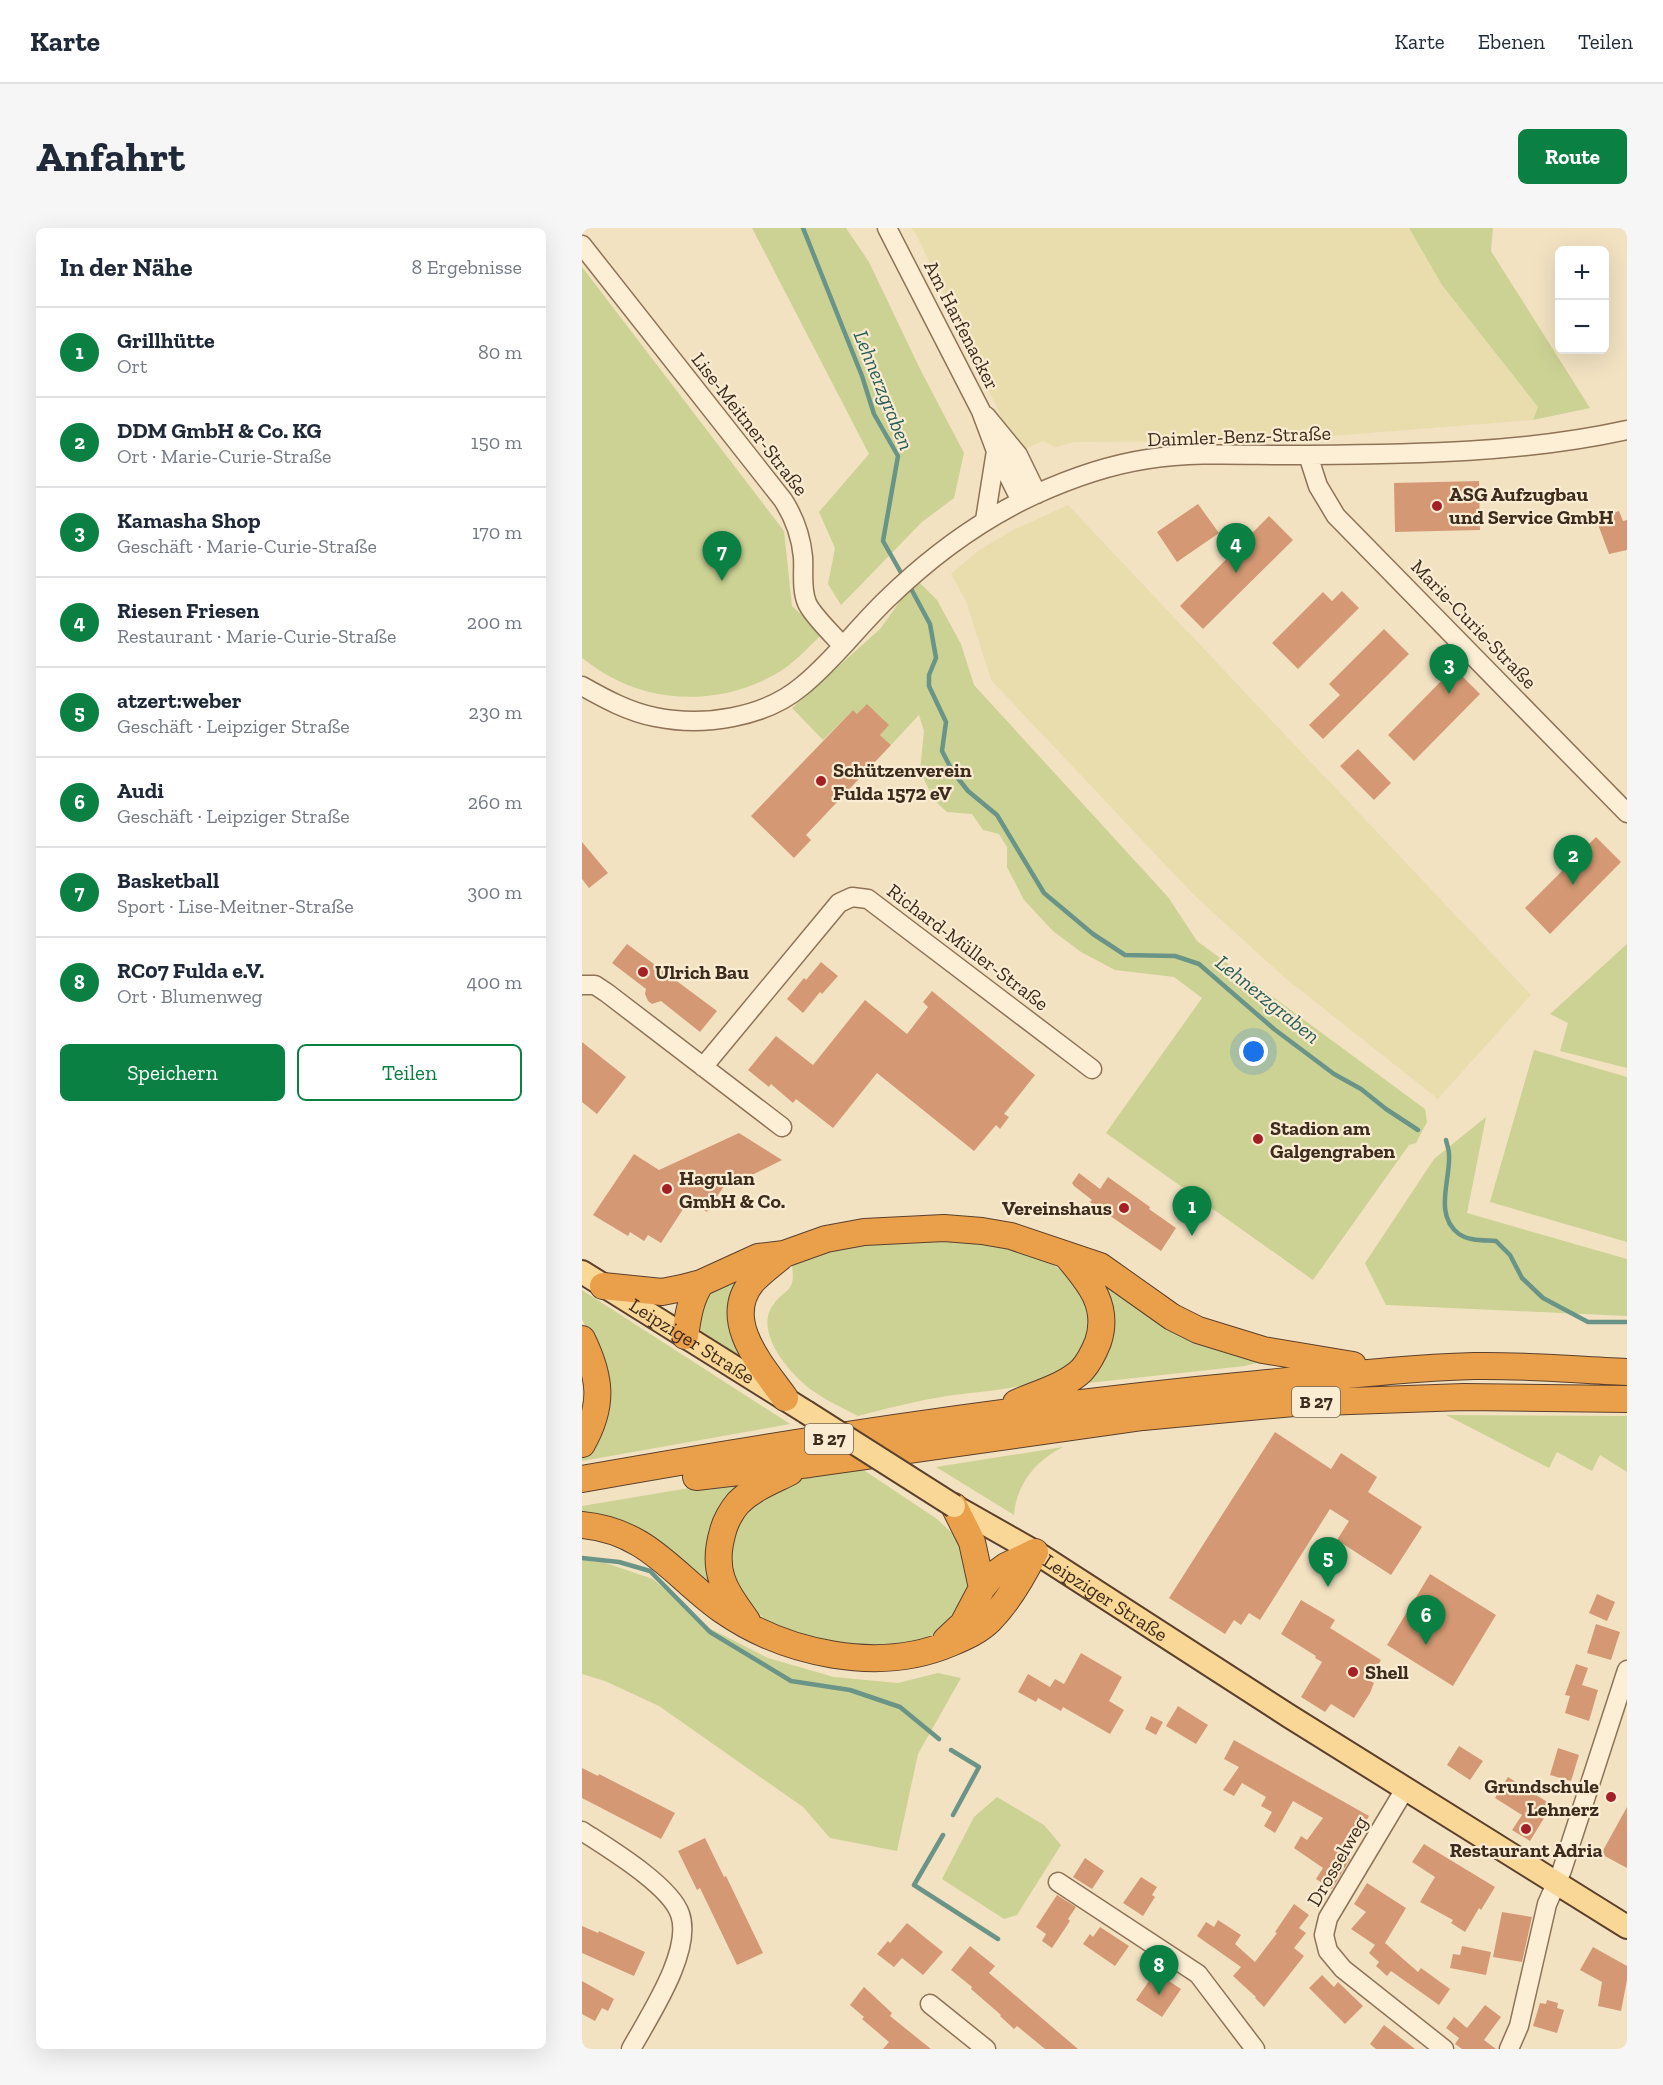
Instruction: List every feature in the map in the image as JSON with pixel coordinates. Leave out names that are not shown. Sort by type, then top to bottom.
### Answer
[{"type":"highway","points":[[603,1286],[662,1292],[701,1283],[826,1239],[864,1232],[944,1228],[982,1231],[1011,1236],[1100,1266],[1172,1317],[1198,1330],[1263,1350],[1392,1371]]},
{"type":"highway","points":[[988,1414],[1071,1377],[1081,1370],[1094,1353],[1101,1332],[1102,1312],[1089,1282],[1067,1256]]},
{"type":"highway","points":[[777,1257],[746,1291],[741,1308],[741,1323],[745,1339],[785,1398]]},
{"type":"highway","points":[[684,1336],[693,1295],[701,1283]]},
{"type":"highway","points":[[582,1339],[595,1369],[599,1394],[592,1426],[582,1444]]},
{"type":"highway","name":"B 27","points":[[582,1479],[988,1414],[1140,1395],[1392,1371],[1476,1366],[1627,1372]]},
{"type":"highway","name":"B 27","points":[[582,1497],[706,1475],[810,1464],[1143,1417],[1294,1403],[1464,1396],[1627,1399]]},
{"type":"highway","points":[[754,1630],[732,1600],[720,1576],[717,1550],[724,1526],[737,1504],[759,1487],[810,1464]]},
{"type":"highway","points":[[962,1510],[982,1588]]},
{"type":"highway","points":[[582,1525],[598,1526],[628,1537],[655,1552],[721,1609],[754,1630],[790,1644],[839,1655],[872,1658],[909,1656],[937,1649],[971,1634],[990,1620],[1020,1582],[1035,1552]]},
{"type":"highway","points":[[937,1649],[963,1624],[991,1576],[1035,1552]]},
{"type":"main road","name":"Leipziger Straße","points":[[582,1272],[962,1510],[1035,1552],[1405,1789],[1627,1927]]},
{"type":"street","name":"Am Harfenacker","points":[[886,228],[981,411],[996,451],[1029,497]]},
{"type":"street","name":"Lise-Meitner-Straße","points":[[582,245],[783,500],[792,514],[800,537],[803,587],[807,604],[843,646]]},
{"type":"street","name":"Am Harfenacker","points":[[981,411],[1018,454],[1029,497]]},
{"type":"street","name":"Daimler-Benz-Straße","points":[[582,686],[620,706],[655,717],[700,722],[751,712],[790,695],[803,685],[885,601],[949,545],[986,520],[1029,497],[1079,475],[1149,459],[1214,455],[1453,452],[1586,439],[1627,430]]},
{"type":"street","name":"Am Harfenacker","points":[[986,520],[996,451]]},
{"type":"street","name":"Marie-Curie-Straße","points":[[1308,455],[1318,486],[1336,516],[1627,813]]},
{"type":"street","name":"Richard-Müller-Straße","points":[[703,1067],[838,903],[852,897],[868,899],[1092,1069]]},
{"type":"street","points":[[582,986],[595,985],[608,993],[782,1127]]},
{"type":"street","points":[[1509,2049],[1519,2026],[1547,1904],[1557,1883],[1627,1670]]},
{"type":"street","name":"Drosselweg","points":[[1405,1789],[1328,1918],[1324,1935],[1328,1951],[1343,1969],[1444,2049]]},
{"type":"street","points":[[582,1831],[623,1858],[664,1891],[680,1912],[684,1935],[675,1965],[631,2049]]},
{"type":"street","points":[[1058,1882],[1198,1974],[1255,2049]]},
{"type":"street","points":[[930,2004],[986,2049]]},
{"type":"shaded area","points":[[911,228],[1409,228],[1442,285],[1538,407],[1533,420],[1270,441],[1075,442],[1055,447],[1043,441],[1025,449],[1012,440],[917,236]]},
{"type":"shaded area","points":[[1068,505],[1531,995],[1438,1099],[1285,978],[1193,894],[991,680],[966,601],[951,574],[978,551],[1013,530]]},
{"type":"green space","points":[[752,228],[846,228],[869,262],[920,369],[964,453],[954,498],[922,522],[841,605],[828,584],[835,548],[819,512],[869,454]]},
{"type":"green space","points":[[1409,228],[1493,228],[1491,251],[1590,408],[1533,420],[1538,407],[1442,285]]},
{"type":"green space","points":[[582,267],[784,531],[792,606],[822,634],[787,667],[761,682],[718,695],[673,696],[629,686],[605,674],[582,658]]},
{"type":"green space","points":[[916,579],[937,600],[961,644],[974,685],[1168,897],[1197,941],[1425,1109],[1427,1122],[1416,1143],[1409,1145],[1313,1280],[1106,1133],[1202,998],[1174,977],[1115,970],[1081,952],[1053,931],[1024,900],[1007,867],[1007,847],[999,834],[983,830],[972,814],[947,812],[934,800],[920,771],[924,731],[919,715],[891,745],[880,735],[888,725],[857,714],[853,710],[823,740],[792,708],[880,629]]},
{"type":"green space","points":[[1627,944],[1627,1068],[1560,1051],[1568,1023],[1550,1014]]},
{"type":"green space","points":[[1534,1050],[1627,1077],[1627,1242],[1490,1202]]},
{"type":"green space","points":[[1486,1117],[1467,1213],[1627,1259],[1627,1316],[1386,1305],[1365,1263],[1434,1159]]},
{"type":"green space","points":[[927,1239],[975,1242],[1029,1254],[1053,1265],[1073,1280],[1086,1299],[1091,1324],[1090,1336],[1076,1359],[1066,1370],[1038,1382],[936,1398],[858,1416],[824,1398],[804,1384],[777,1352],[768,1328],[768,1316],[773,1305],[791,1286],[792,1266],[841,1249]]},
{"type":"green space","points":[[748,1269],[741,1354],[738,1355],[697,1332],[701,1301],[712,1290]]},
{"type":"green space","points":[[1094,1275],[1264,1361],[1245,1366],[1079,1384],[1088,1375]]},
{"type":"green space","points":[[582,1290],[790,1424],[582,1461],[582,1457],[589,1450],[603,1361],[582,1319]]},
{"type":"green space","points":[[1446,1415],[1627,1416],[1627,1472],[1600,1455],[1592,1471],[1557,1452],[1549,1468]]},
{"type":"green space","points":[[1063,1447],[1044,1459],[1029,1475],[1019,1494],[1014,1515],[936,1467]]},
{"type":"green space","points":[[859,1467],[937,1519],[963,1545],[973,1590],[948,1627],[929,1639],[908,1646],[839,1647],[793,1635],[770,1623],[750,1607],[729,1572],[734,1523],[746,1504],[808,1474]]},
{"type":"green space","points":[[749,1478],[734,1498],[728,1601],[582,1514],[582,1506]]},
{"type":"green space","points":[[582,1557],[653,1579],[709,1628],[768,1658],[834,1677],[898,1683],[938,1673],[961,1678],[918,1754],[897,1851],[830,1838],[803,1807],[659,1706],[605,1681],[582,1674]]},
{"type":"green space","points":[[997,1797],[1044,1825],[1061,1845],[1017,1915],[1004,1919],[942,1879],[974,1817]]},
{"type":"building","name":"ASG Aufzugbau und Service GmbH","points":[[1479,481],[1480,530],[1395,532],[1394,483]]},
{"type":"building","points":[[1198,504],[1219,533],[1177,562],[1157,532]]},
{"type":"building","points":[[1619,511],[1623,521],[1627,520],[1627,550],[1609,554],[1596,519]]},
{"type":"building","points":[[1269,516],[1293,540],[1203,629],[1180,606]]},
{"type":"building","points":[[1342,591],[1359,608],[1298,669],[1272,643],[1323,592],[1332,601]]},
{"type":"building","points":[[1384,629],[1409,654],[1323,739],[1309,725],[1340,695],[1329,684]]},
{"type":"building","points":[[1454,668],[1480,694],[1414,761],[1388,735]]},
{"type":"building","name":"Schützenverein Fulda 1572 eV","points":[[867,704],[889,725],[880,735],[891,745],[806,835],[811,840],[794,858],[751,816],[853,710],[857,714]]},
{"type":"building","points":[[1358,749],[1391,783],[1374,800],[1340,766]]},
{"type":"building","points":[[1596,837],[1621,862],[1550,934],[1525,908]]},
{"type":"building","points":[[582,842],[608,873],[589,888],[582,879]]},
{"type":"building","points":[[627,944],[717,1011],[700,1032],[661,1001],[652,1004],[648,1001],[645,994],[646,989],[612,963]]},
{"type":"building","points":[[821,962],[838,976],[822,994],[820,992],[803,1013],[787,999]]},
{"type":"building","points":[[932,991],[1035,1075],[1004,1114],[1009,1117],[1000,1129],[996,1125],[974,1151],[877,1073],[833,1128],[796,1099],[793,1103],[771,1084],[769,1087],[748,1070],[776,1036],[813,1065],[865,1000],[907,1034],[928,1007],[923,1002]]},
{"type":"building","points":[[582,1042],[626,1077],[597,1114],[582,1102]]},
{"type":"building","name":"Hagulan GmbH & Co.","points":[[739,1133],[782,1160],[730,1186],[726,1183],[707,1212],[689,1200],[661,1243],[648,1235],[644,1241],[630,1232],[628,1236],[593,1215],[634,1154],[659,1170]]},
{"type":"building","name":"Vereinshaus","points":[[1079,1173],[1100,1189],[1108,1177],[1176,1228],[1161,1251],[1090,1202],[1092,1200],[1072,1183]]},
{"type":"building","points":[[1275,1432],[1331,1469],[1341,1453],[1377,1477],[1368,1492],[1422,1527],[1391,1575],[1337,1540],[1349,1521],[1330,1509],[1260,1620],[1249,1613],[1241,1625],[1234,1620],[1225,1634],[1169,1598]]},
{"type":"building","points":[[1430,1574],[1496,1615],[1453,1686],[1387,1645]]},
{"type":"building","points":[[1597,1594],[1615,1602],[1607,1621],[1589,1613]]},
{"type":"building","points":[[1301,1600],[1335,1620],[1330,1628],[1381,1660],[1369,1680],[1374,1683],[1370,1693],[1354,1718],[1331,1704],[1325,1712],[1301,1697],[1322,1662],[1281,1634]]},
{"type":"building","points":[[1596,1624],[1620,1632],[1611,1660],[1587,1653]]},
{"type":"building","points":[[1081,1653],[1122,1677],[1109,1701],[1124,1710],[1110,1734],[1063,1707],[1061,1711],[1038,1698],[1036,1702],[1018,1692],[1028,1674],[1050,1687],[1055,1679],[1064,1684]]},
{"type":"building","points":[[1576,1664],[1588,1668],[1582,1685],[1598,1690],[1589,1721],[1565,1713],[1570,1696],[1565,1695]]},
{"type":"building","points":[[1178,1706],[1208,1725],[1196,1744],[1166,1726]]},
{"type":"building","points":[[1151,1716],[1163,1722],[1156,1735],[1145,1729]]},
{"type":"building","points":[[1234,1740],[1369,1816],[1346,1856],[1350,1859],[1332,1889],[1316,1879],[1323,1868],[1294,1848],[1301,1836],[1307,1840],[1323,1818],[1293,1801],[1275,1833],[1264,1826],[1272,1812],[1261,1806],[1266,1797],[1242,1783],[1234,1796],[1223,1790],[1239,1767],[1224,1759]]},
{"type":"building","points":[[1459,1746],[1483,1761],[1470,1780],[1447,1765]]},
{"type":"building","points":[[1558,1748],[1579,1755],[1571,1781],[1550,1775]]},
{"type":"building","points":[[582,1768],[598,1776],[599,1774],[675,1813],[661,1839],[582,1798]]},
{"type":"building","points":[[1508,1777],[1552,1805],[1530,1841],[1512,1830],[1522,1815],[1495,1798]]},
{"type":"building","points":[[1627,1807],[1627,1868],[1601,1854]]},
{"type":"building","points":[[705,1838],[763,1953],[737,1965],[700,1888],[697,1890],[678,1851]]},
{"type":"building","points":[[1424,1844],[1495,1887],[1465,1932],[1451,1923],[1453,1920],[1420,1902],[1435,1877],[1412,1862]]},
{"type":"building","points":[[1085,1858],[1104,1871],[1092,1889],[1073,1877]]},
{"type":"building","points":[[1141,1877],[1157,1887],[1152,1895],[1155,1897],[1143,1916],[1123,1903]]},
{"type":"building","points":[[1367,1883],[1406,1908],[1385,1943],[1418,1972],[1421,1968],[1450,1989],[1439,2005],[1391,1971],[1387,1976],[1376,1966],[1379,1962],[1369,1953],[1375,1945],[1351,1929],[1366,1912],[1354,1904]]},
{"type":"building","points":[[1057,1895],[1076,1907],[1068,1919],[1070,1921],[1052,1948],[1042,1941],[1046,1934],[1036,1927]]},
{"type":"building","points":[[1294,1904],[1309,1915],[1299,1928],[1306,1933],[1294,1948],[1304,1956],[1264,2007],[1233,1976],[1241,1967],[1197,1936],[1206,1922],[1214,1927],[1218,1920],[1241,1935],[1235,1944],[1255,1962],[1277,1933],[1275,1932]]},
{"type":"building","points":[[1502,1912],[1532,1917],[1522,1962],[1493,1957]]},
{"type":"building","points":[[907,1923],[943,1952],[923,1975],[902,1958],[894,1967],[877,1954]]},
{"type":"building","points":[[582,1926],[598,1933],[599,1931],[645,1952],[634,1976],[582,1953]]},
{"type":"building","points":[[1100,1927],[1129,1946],[1115,1966],[1083,1944],[1090,1934],[1093,1937]]},
{"type":"building","points":[[970,1946],[995,1966],[989,1973],[1078,2049],[1045,2049],[1017,2026],[1014,2029],[971,1989],[972,1987],[951,1970]]},
{"type":"building","points":[[1462,1946],[1491,1952],[1486,1975],[1450,1968],[1453,1954],[1460,1955]]},
{"type":"building","points":[[1593,1947],[1627,1966],[1627,1980],[1621,2011],[1598,2006],[1602,1982],[1580,1970]]},
{"type":"building","points":[[1155,1972],[1181,1989],[1162,2017],[1136,2000]]},
{"type":"building","points":[[1322,1975],[1334,1987],[1338,1982],[1363,2006],[1345,2024],[1309,1988]]},
{"type":"building","points":[[582,1981],[614,1999],[608,2011],[602,2008],[595,2021],[582,2014]]},
{"type":"building","points":[[864,1987],[892,2013],[890,2016],[931,2049],[883,2049],[889,2042],[862,2019],[864,2017],[850,2005]]},
{"type":"building","points":[[1547,2000],[1558,2003],[1557,2008],[1564,2010],[1557,2033],[1533,2026],[1540,2003],[1546,2004]]},
{"type":"building","points":[[1485,2005],[1501,2017],[1484,2040],[1496,2049],[1462,2049],[1455,2044],[1459,2038],[1446,2028],[1454,2017],[1467,2028]]},
{"type":"building","points":[[1384,2025],[1415,2049],[1376,2049],[1370,2044]]},
{"type":"waterway","name":"Lehnerzgraben","points":[[803,228],[862,376],[874,414],[898,456],[883,541],[904,578]]},
{"type":"waterway","name":"Lehnerzgraben","points":[[909,585],[930,624],[936,658],[929,675],[929,686],[946,722],[942,751],[953,772],[968,791],[997,815],[1044,893],[1093,934],[1125,955],[1175,956],[1199,964],[1274,1029],[1334,1074],[1361,1089],[1418,1130]]},
{"type":"waterway","name":"Lehnerzgraben","points":[[1446,1140],[1449,1164],[1445,1207],[1451,1226],[1463,1236],[1496,1241],[1510,1255],[1522,1278],[1543,1298],[1588,1322],[1627,1322]]},
{"type":"waterway","points":[[582,1558],[619,1562],[650,1571],[710,1632],[791,1681],[850,1690],[900,1707],[939,1739]]},
{"type":"waterway","points":[[951,1750],[979,1767],[953,1815]]},
{"type":"waterway","points":[[943,1835],[914,1885],[998,1939]]},
{"type":"place","name":"ASG Aufzugbau und Service GmbH","points":[[1437,506]]},
{"type":"place","name":"Riesen Friesen","points":[[1236,573]]},
{"type":"place","name":"Basketball","points":[[722,581]]},
{"type":"place","name":"Kamasha Shop","points":[[1449,694]]},
{"type":"place","name":"Schützenverein Fulda 1572 eV","points":[[821,781]]},
{"type":"place","name":"DDM GmbH & Co. KG","points":[[1573,885]]},
{"type":"place","name":"Ulrich Bau","points":[[643,972]]},
{"type":"place","name":"Stadion am Galgengraben","points":[[1258,1139]]},
{"type":"place","name":"Hagulan GmbH & Co.","points":[[667,1189]]},
{"type":"place","name":"Vereinshaus","points":[[1124,1208]]},
{"type":"place","name":"Grillhütte","points":[[1192,1236]]},
{"type":"place","name":"atzert:weber","points":[[1328,1587]]},
{"type":"place","name":"Audi","points":[[1426,1645]]},
{"type":"place","name":"Shell","points":[[1353,1672]]},
{"type":"place","name":"Grundschule Lehnerz","points":[[1611,1797]]},
{"type":"place","name":"Restaurant Adria","points":[[1526,1829]]},
{"type":"place","name":"RC07 Fulda e.V.","points":[[1159,1995]]}]
